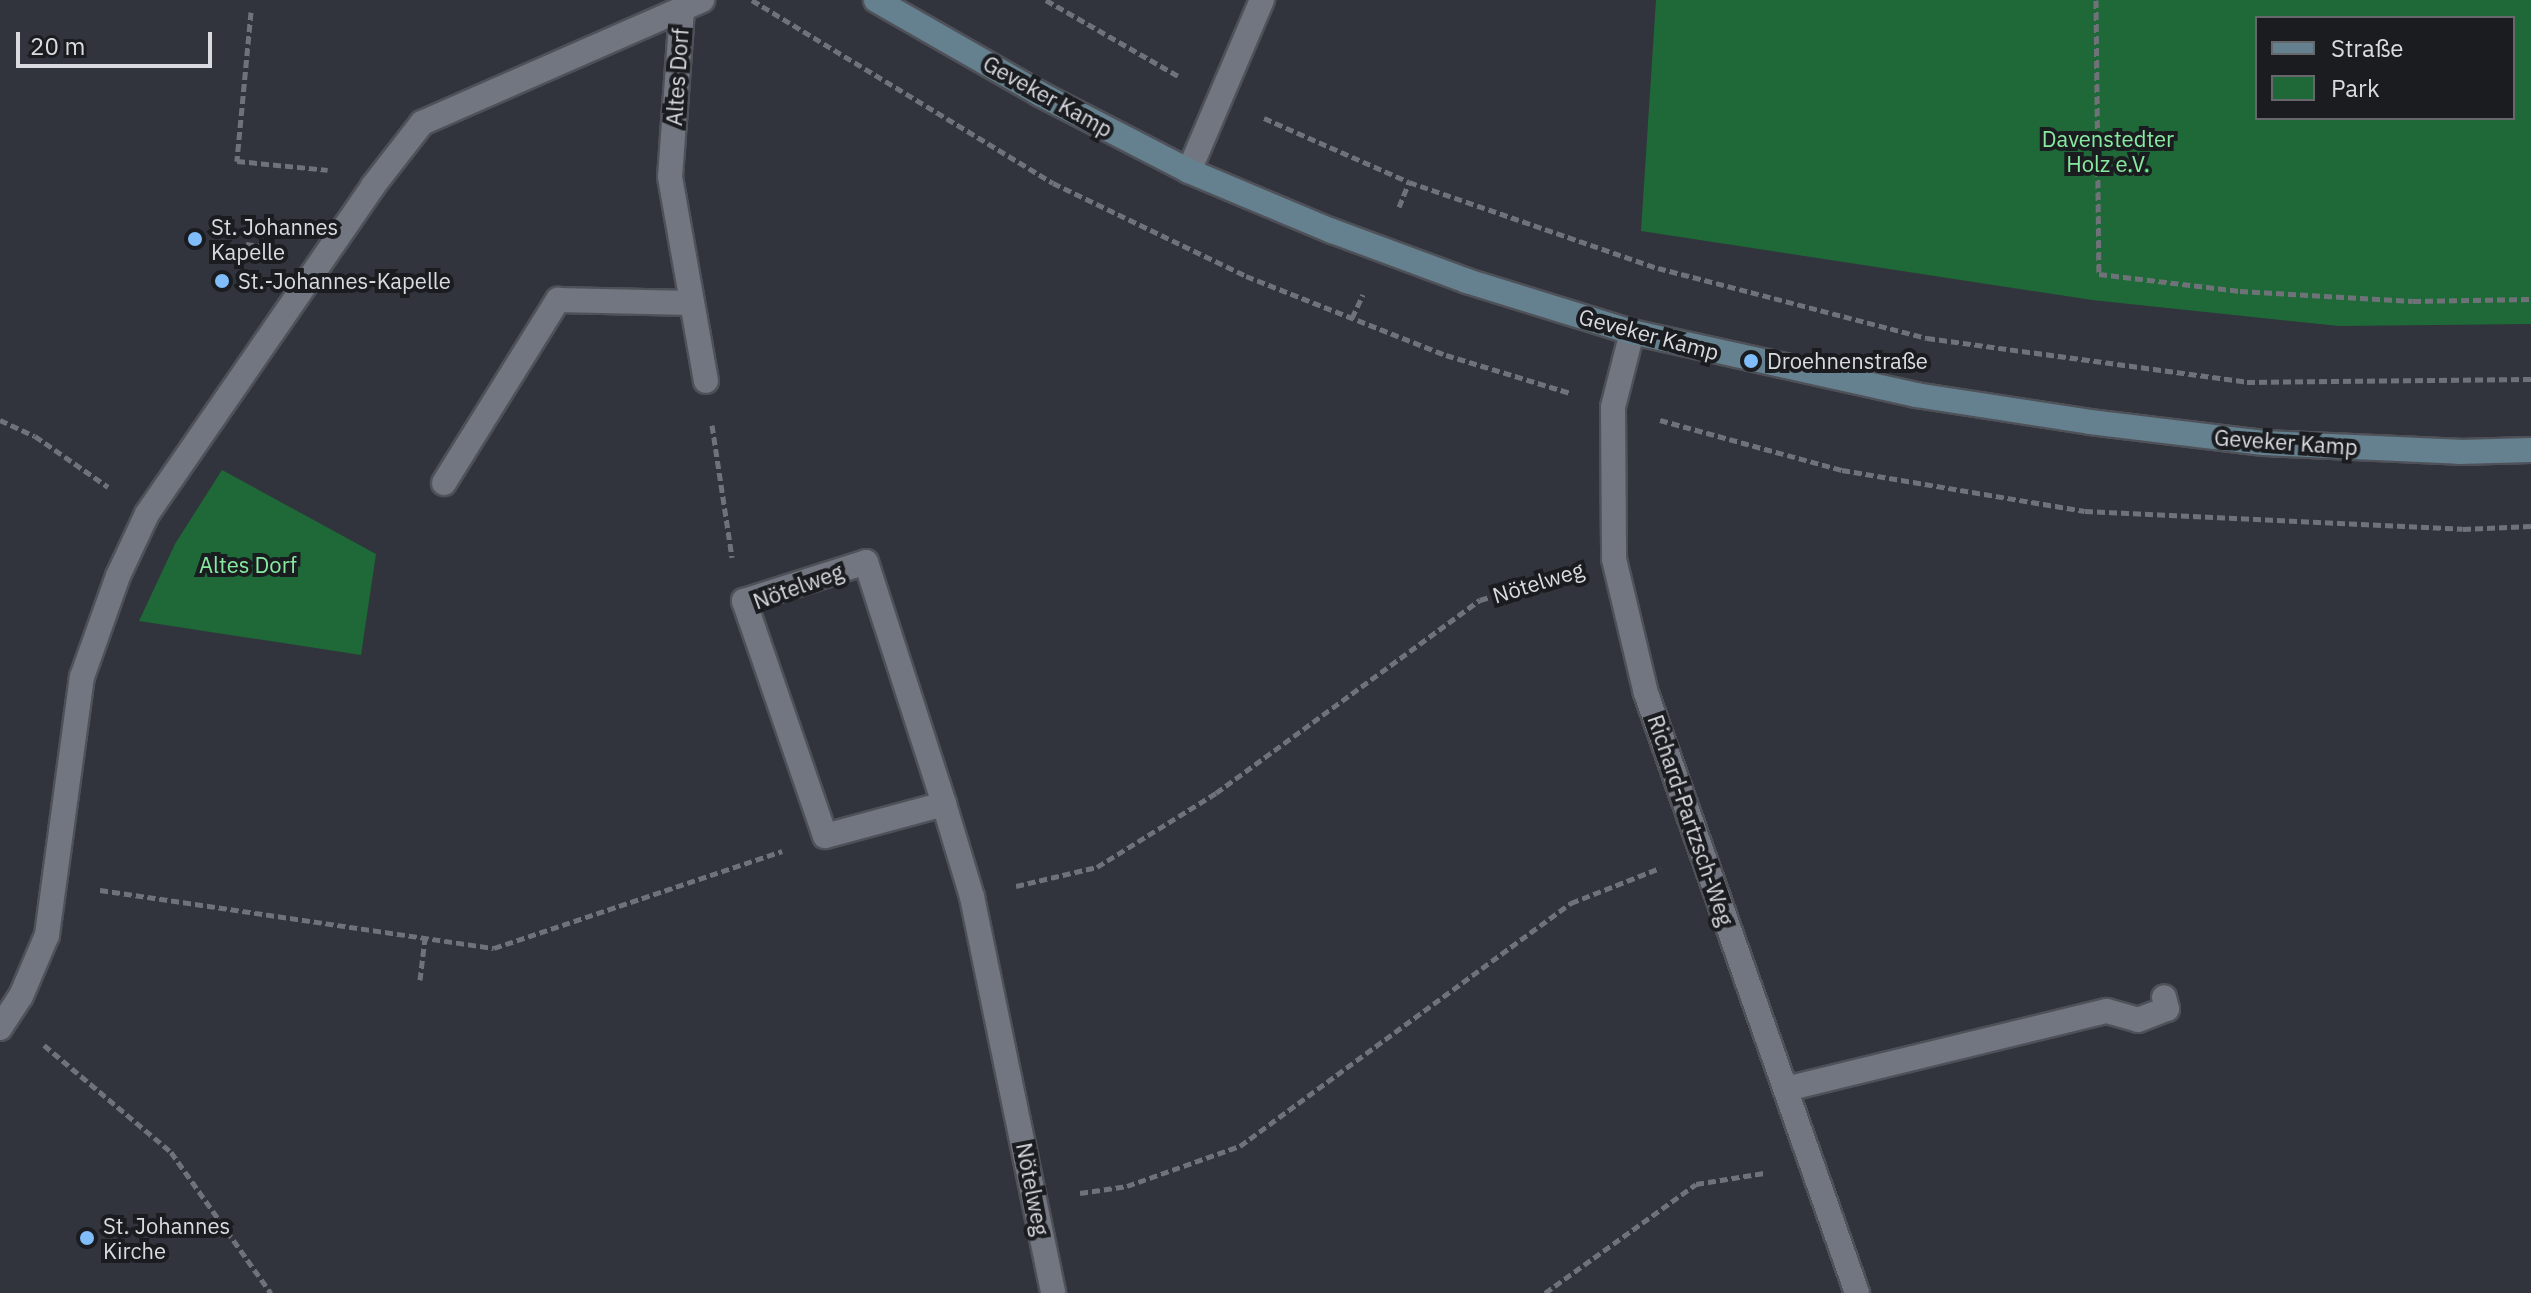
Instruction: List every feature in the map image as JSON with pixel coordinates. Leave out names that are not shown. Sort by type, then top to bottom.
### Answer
[{"type":"street","name":"Geveker Kamp","points":[[876,0],[1040,94],[1189,171],[1332,231],[1467,281],[1632,332],[1916,395],[2090,422],[2264,443],[2459,452],[2531,450]]},
{"type":"street","points":[[1189,171],[1262,0]]},
{"type":"street","name":"Altes Dorf","points":[[4,1021],[21,996],[47,935],[82,677],[118,576],[147,514],[373,186],[422,123],[692,5]]},
{"type":"street","name":"Altes Dorf","points":[[692,5],[670,177],[706,381]]},
{"type":"street","points":[[444,483],[558,300],[690,303]]},
{"type":"street","name":"Richard-Partzsch-Weg","points":[[1632,332],[1613,407],[1614,559],[1646,693],[1857,1293]]},
{"type":"street","name":"Nötelweg","points":[[825,836],[744,601],[866,562],[972,897],[1053,1293]]},
{"type":"street","points":[[825,836],[944,804]]},
{"type":"street","points":[[1786,1089],[2107,1011],[2138,1020],[2167,1009],[2164,997]]},
{"type":"path","points":[[1046,0],[1220,99],[1409,182],[1658,268],[1927,338],[2247,382],[2531,379]]},
{"type":"path","points":[[2096,0],[2099,274],[2256,292],[2413,301],[2531,299]]},
{"type":"path","points":[[251,12],[237,161],[347,171],[373,186]]},
{"type":"path","points":[[706,381],[733,559],[744,601]]},
{"type":"path","points":[[0,420],[35,436],[147,514]]},
{"type":"path","name":"Nötelweg","points":[[972,897],[1097,867],[1216,793],[1480,600],[1614,559]]},
{"type":"path","points":[[56,884],[494,948],[825,836]]},
{"type":"path","points":[[1036,1200],[1127,1186],[1240,1146],[1571,903],[1702,851]]},
{"type":"path","points":[[420,980],[425,938]]},
{"type":"path","points":[[4,1021],[171,1152],[271,1293]]},
{"type":"path","points":[[1545,1293],[1696,1184],[1812,1165]]},
{"type":"green space","name":"Davenstedter Holz e.V.","points":[[1656,0],[2531,0],[2531,324],[2339,326],[2092,300],[1641,231]]},
{"type":"green space","name":"Altes Dorf","points":[[222,470],[376,554],[361,655],[139,621],[175,544]]},
{"type":"place","name":"St. Johannes Kapelle","points":[[195,239]]},
{"type":"place","name":"St.-Johannes-Kapelle","points":[[222,281]]},
{"type":"place","name":"Droehnenstraße","points":[[1751,361]]},
{"type":"place","name":"St. Johannes Kirche","points":[[87,1238]]}]
